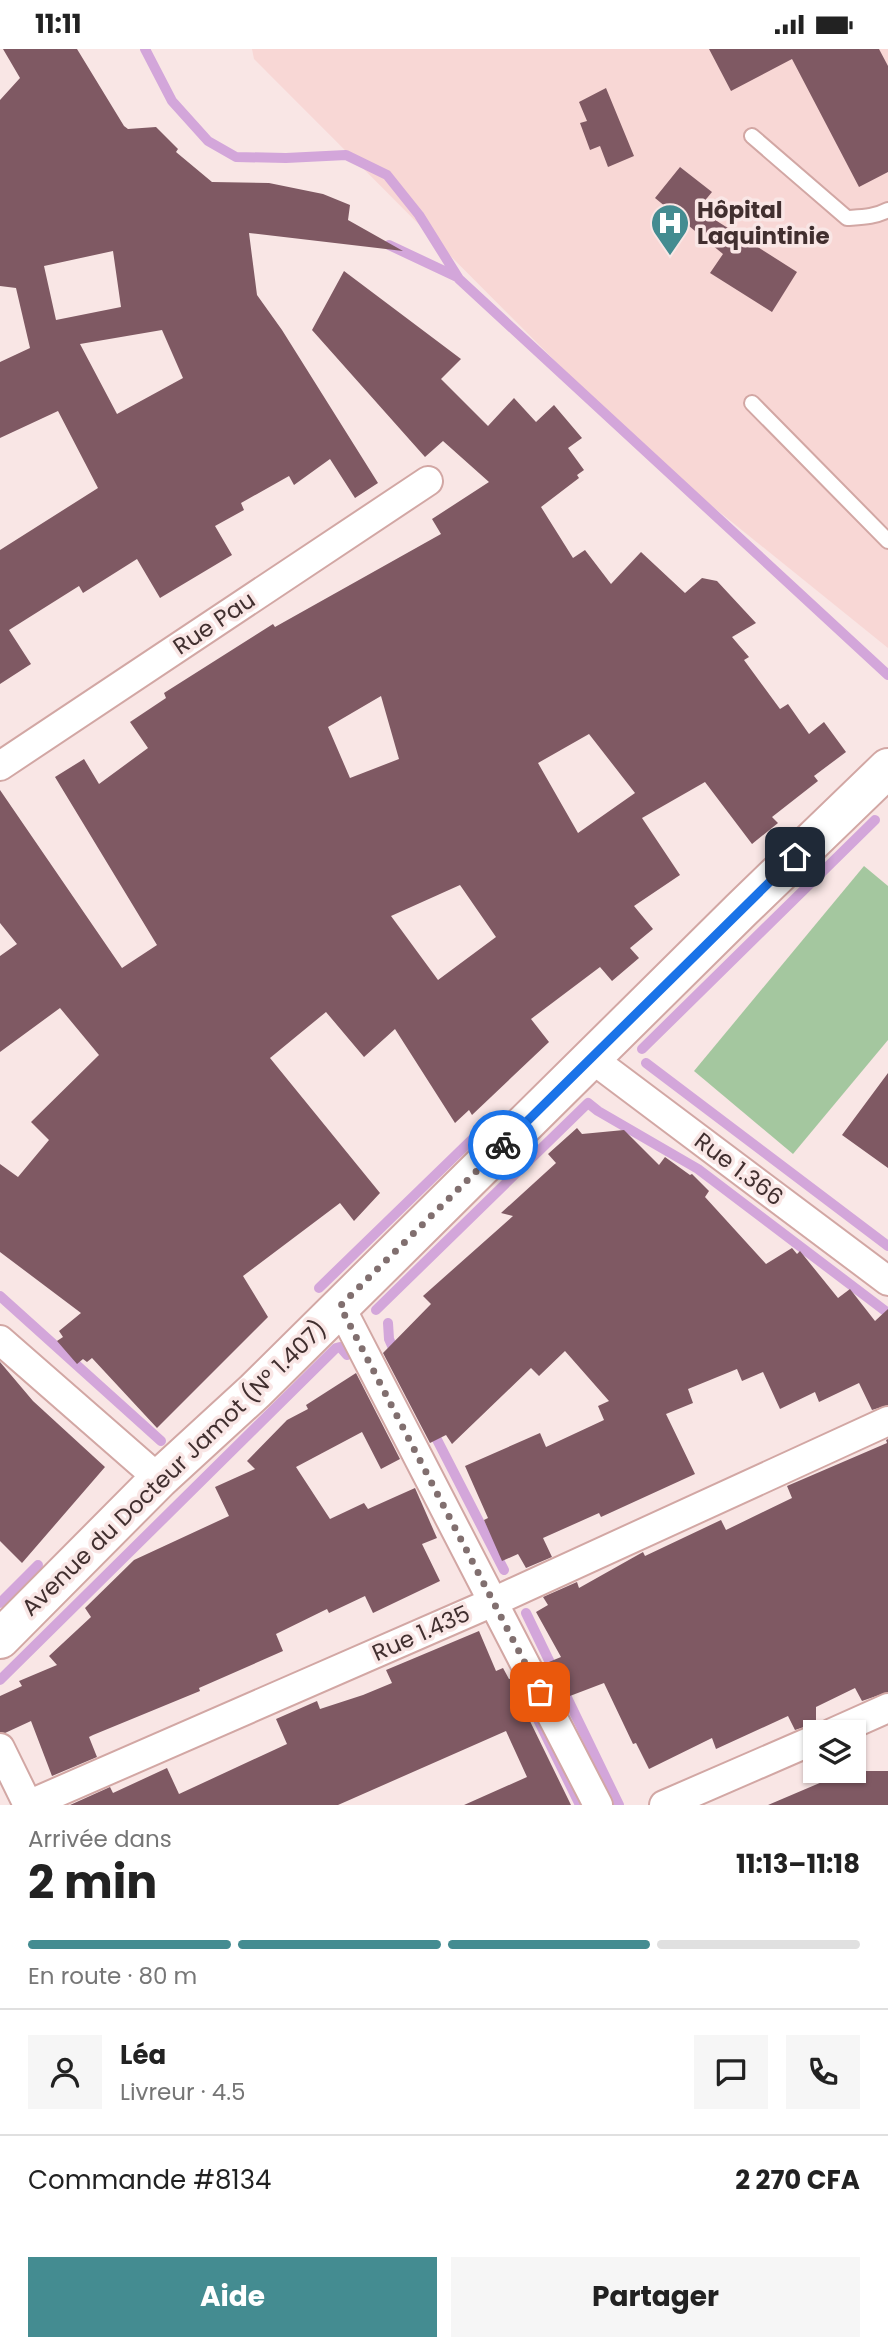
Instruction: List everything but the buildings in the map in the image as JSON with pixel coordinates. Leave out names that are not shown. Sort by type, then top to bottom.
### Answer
[{"type":"main road","name":"Avenue du Docteur Jamot (N° 1.407)","points":[[0,1639],[159,1479],[255,1391],[887,770]]},
{"type":"street","name":"Rue Pau","points":[[0,766],[428,481]]},
{"type":"street","name":"Rue 1.366","points":[[591,1058],[888,1281]]},
{"type":"street","points":[[340,1306],[598,1805]]},
{"type":"street","points":[[0,1340],[159,1479]]},
{"type":"street","name":"Rue 1.435","points":[[28,1805],[493,1602],[888,1421]]},
{"type":"street","points":[[861,1720],[888,1708]]},
{"type":"street","points":[[664,1805],[803,1745]]},
{"type":"street","points":[[0,1748],[28,1805]]},
{"type":"lane","points":[[752,136],[847,218],[880,214],[888,210]]},
{"type":"lane","points":[[752,403],[888,541]]},
{"type":"shaded area","name":"Hôpital Laquintinie","points":[[252,49],[888,49],[888,648],[650,456],[254,59]]},
{"type":"green space","points":[[864,866],[888,886],[888,1040],[793,1154],[694,1071]]},
{"type":"waterway","points":[[145,49],[172,101],[208,141],[236,157],[346,155],[387,175],[419,215],[459,279],[888,675]]},
{"type":"waterway","points":[[389,245],[457,277]]},
{"type":"waterway","points":[[642,1049],[875,820]]},
{"type":"waterway","points":[[646,1063],[888,1246]]},
{"type":"waterway","points":[[376,1310],[588,1103],[698,1169],[888,1313]]},
{"type":"waterway","points":[[319,1288],[492,1120]]},
{"type":"waterway","points":[[0,1296],[161,1441]]},
{"type":"waterway","points":[[388,1323],[389,1339],[397,1357]]},
{"type":"waterway","points":[[0,1680],[336,1348],[340,1347],[347,1355]]},
{"type":"waterway","points":[[431,1428],[504,1570]]},
{"type":"waterway","points":[[0,1603],[38,1565]]},
{"type":"waterway","points":[[526,1613],[619,1805]]},
{"type":"waterway","points":[[517,1677],[580,1805]]},
{"type":"way so far","points":[[503,1145],[340,1306],[540,1692]]},
{"type":"place","name":"Hôpital Laquintinie","points":[[670,257]]},
{"type":"route","points":[[503,1145],[795,857]]}]
